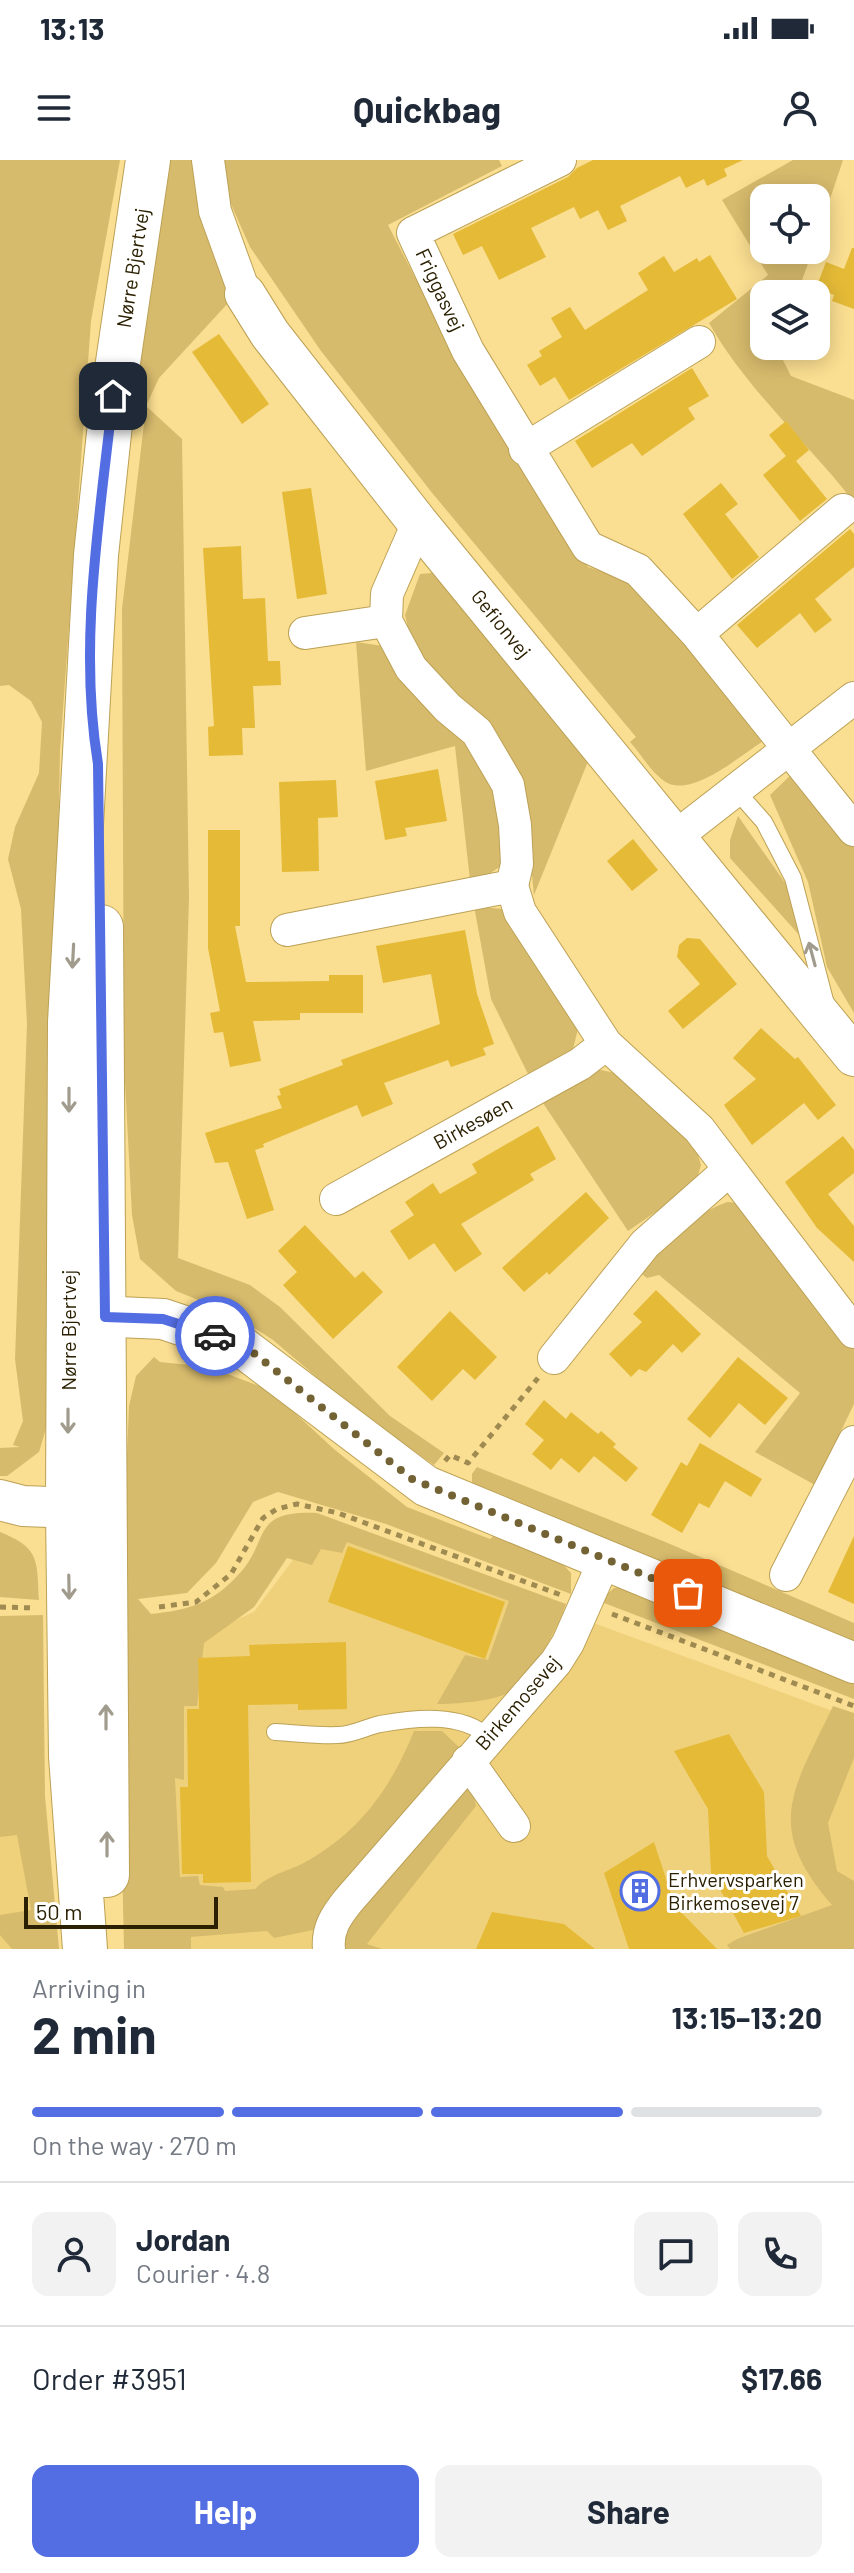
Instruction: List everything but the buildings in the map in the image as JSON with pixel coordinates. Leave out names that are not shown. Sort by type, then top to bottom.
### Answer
[{"type":"main road","name":"Nørre Bjertvej","points":[[107,1949],[87,1509],[87,1316],[70,1022],[96,555],[148,160]]},
{"type":"main road","name":"Nørre Bjertvej","points":[[85,1949],[71,1756],[87,1509]]},
{"type":"street","name":"Gefionvej","points":[[208,160],[215,211],[245,294],[270,334],[418,523],[843,1042]]},
{"type":"street","name":"Friggasvej","points":[[560,160],[413,233],[468,351],[525,449],[588,547],[638,570],[697,634],[854,830]]},
{"type":"street","points":[[525,449],[699,342]]},
{"type":"street","points":[[697,634],[843,510]]},
{"type":"street","points":[[418,523],[387,594],[386,621],[411,668],[448,708],[477,732],[508,785],[516,851],[512,886],[520,912],[606,1044],[699,1129],[854,1332]]},
{"type":"street","points":[[305,633],[386,621]]},
{"type":"street","points":[[674,838],[734,788],[789,751],[854,698]]},
{"type":"street","points":[[287,930],[512,886]]},
{"type":"street","name":"Birkesøen","points":[[336,1199],[580,1064],[606,1044]]},
{"type":"street","points":[[554,1358],[645,1244],[729,1170]]},
{"type":"street","points":[[87,1316],[163,1319],[238,1344],[426,1486],[606,1557],[854,1663]]},
{"type":"street","points":[[786,1575],[854,1442]]},
{"type":"street","points":[[0,1500],[23,1506],[87,1509]]},
{"type":"street","name":"Birkemosevej","points":[[329,1949],[328,1939],[334,1918],[556,1662],[606,1557]]},
{"type":"street","name":"Birkemosevej","points":[[478,1749],[514,1826]]},
{"type":"lane","points":[[734,788],[764,822],[793,878],[843,1042]]},
{"type":"lane","points":[[275,1732],[340,1736],[424,1718],[458,1722],[480,1730],[478,1749]]},
{"type":"path","points":[[426,1486],[450,1455],[468,1463],[554,1358]]},
{"type":"path","points":[[159,1607],[196,1602],[231,1574],[263,1518],[297,1504],[338,1513],[854,1706]]},
{"type":"path","points":[[0,1607],[35,1608]]},
{"type":"shaded area","points":[[0,160],[120,160],[91,321],[60,751],[47,1425],[39,1452],[7,1476],[0,1476],[0,1448],[20,1447],[13,1445],[23,1421],[15,1359],[27,1024],[21,909],[8,859],[15,827],[39,773],[42,722],[31,701],[9,685],[0,686]]},
{"type":"shaded area","points":[[167,160],[201,160],[230,301],[159,378],[146,406],[182,439],[189,898],[178,1258],[250,1285],[280,1307],[390,1416],[444,1453],[434,1465],[353,1408],[273,1340],[233,1314],[176,1291],[140,1259],[132,1215],[124,1063],[122,609],[146,407],[133,393]]},
{"type":"shaded area","points":[[224,160],[499,160],[502,166],[388,225],[441,328],[588,567],[637,582],[765,740],[716,773],[688,785],[664,781],[655,773],[630,742],[636,737],[433,494],[321,351],[250,247],[226,193]]},
{"type":"shaded area","points":[[793,160],[843,160],[830,199],[830,184],[750,184]]},
{"type":"shaded area","points":[[750,184],[750,246],[722,200]]},
{"type":"shaded area","points":[[761,264],[808,264],[802,280],[762,280],[768,275]]},
{"type":"shaded area","points":[[750,290],[750,360],[783,360],[791,376],[854,400],[854,502],[741,371],[709,323]]},
{"type":"shaded area","points":[[442,572],[589,759],[534,895],[526,816],[413,650],[405,615],[420,574]]},
{"type":"shaded area","points":[[356,642],[383,646],[420,702],[459,729],[504,804],[507,862],[486,876],[470,880],[455,746],[366,771]]},
{"type":"shaded area","points":[[797,769],[854,839],[854,1013],[827,967],[808,882],[770,795]]},
{"type":"shaded area","points":[[738,816],[788,887],[801,937],[730,858],[730,840]]},
{"type":"shaded area","points":[[474,906],[502,909],[578,1029],[573,1049],[529,1076],[491,999]]},
{"type":"shaded area","points":[[596,1069],[620,1074],[695,1145],[701,1165],[695,1185],[628,1231],[543,1103]]},
{"type":"shaded area","points":[[727,1202],[741,1203],[854,1346],[854,1404],[815,1485],[755,1452],[800,1393],[659,1275],[647,1278],[638,1271],[678,1231],[702,1214]]},
{"type":"shaded area","points":[[154,1357],[160,1362],[209,1367],[270,1390],[335,1450],[407,1507],[490,1539],[496,1534],[554,1555],[571,1573],[571,1594],[386,1524],[278,1492],[253,1502],[216,1563],[187,1593],[138,1599],[151,1614],[199,1604],[219,1593],[238,1575],[271,1522],[295,1513],[317,1513],[566,1604],[545,1649],[515,1689],[489,1699],[466,1702],[437,1704],[465,1655],[488,1660],[509,1601],[347,1542],[342,1553],[321,1549],[312,1565],[287,1558],[254,1607],[204,1643],[197,1706],[184,1706],[184,1780],[175,1778],[180,1877],[198,1876],[200,1885],[223,1887],[225,1891],[255,1889],[267,1879],[302,1864],[328,1848],[359,1821],[396,1770],[414,1731],[442,1731],[463,1751],[318,1929],[274,1938],[267,1931],[191,1937],[191,1949],[124,1949],[118,1679],[129,1406],[136,1376]]},
{"type":"shaded area","points":[[477,1467],[663,1541],[854,1623],[854,1648],[472,1485],[472,1474]]},
{"type":"shaded area","points":[[0,1532],[23,1544],[34,1557],[39,1600],[0,1597]]},
{"type":"shaded area","points":[[349,1533],[854,1719],[854,1949],[149,1949],[148,1659],[254,1612],[302,1548]]},
{"type":"shaded area","points":[[635,1585],[854,1676],[854,1699],[599,1601],[614,1588]]},
{"type":"shaded area","points":[[43,1615],[45,1796],[59,1949],[12,1949],[0,1935],[0,1915],[31,1910],[17,1835],[0,1837],[0,1616]]},
{"type":"shaded area","points":[[833,1706],[854,1713],[854,1758],[828,1823],[837,1871],[854,1881],[854,1949],[730,1949],[727,1945],[737,1939],[832,1905],[797,1852],[791,1829],[797,1785]]},
{"type":"shaded area","points":[[471,1784],[476,1806],[367,1944],[382,1949],[343,1949],[344,1921]]},
{"type":"shaded area","points":[[29,1829],[46,1949],[0,1949],[0,1833]]},
{"type":"way so far","points":[[215,1336],[251,1351],[412,1479],[688,1593]]},
{"type":"place","name":"Erhvervsparken Birkemosevej 7","points":[[640,1891]]},
{"type":"route","points":[[113,396],[96,555],[89,710],[98,764],[105,1317],[163,1319],[215,1336]]}]
